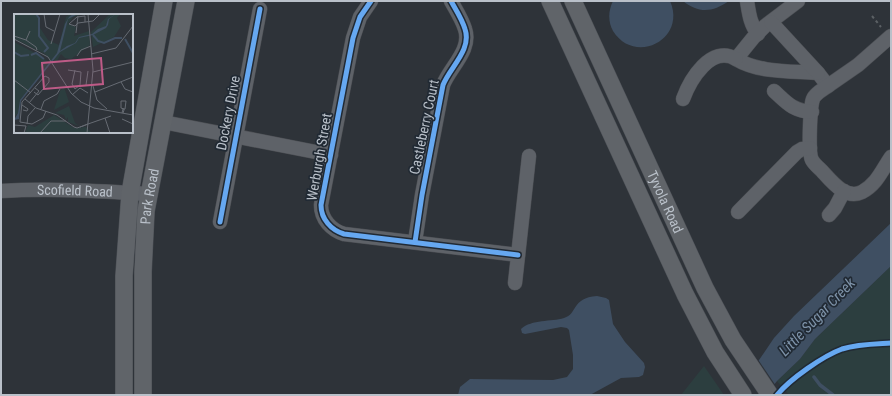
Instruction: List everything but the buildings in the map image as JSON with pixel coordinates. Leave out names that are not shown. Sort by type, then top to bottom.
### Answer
[{"type":"main road","name":"Park Road","points":[[124,395],[124,276],[130,193],[164,1]]},
{"type":"main road","name":"Park Road","points":[[143,395],[144,229],[148,194],[186,1]]},
{"type":"main road","name":"Tyvola Road","points":[[550,1],[674,272],[718,356],[743,395]]},
{"type":"main road","name":"Tyvola Road","points":[[573,1],[688,253],[714,306],[733,340],[770,395]]},
{"type":"street","name":"Werburgh Street","points":[[371,1],[363,11],[355,28],[321,206],[324,217],[332,228],[344,234],[518,255]]},
{"type":"street","name":"Castleberry Court","points":[[415,242],[422,195],[443,85],[446,76],[463,52],[466,42],[465,28],[451,1]]},
{"type":"street","points":[[748,1],[752,26],[758,34]]},
{"type":"street","points":[[736,59],[758,34],[798,1]]},
{"type":"street","name":"Dockery Drive","points":[[220,222],[260,9]]},
{"type":"street","points":[[771,22],[828,86]]},
{"type":"street","points":[[888,33],[858,65],[828,86],[814,98],[810,148],[814,163],[834,184],[848,193],[858,193],[867,189],[879,177],[891,157]]},
{"type":"street","points":[[683,99],[693,77],[706,64],[720,55],[729,55],[749,66],[818,73]]},
{"type":"street","points":[[774,91],[794,108],[812,112]]},
{"type":"street","points":[[163,122],[331,155]]},
{"type":"street","points":[[738,212],[797,152],[802,149],[810,148]]},
{"type":"street","points":[[515,283],[529,156]]},
{"type":"street","name":"Scofield Road","points":[[1,191],[43,189],[148,194]]},
{"type":"street","points":[[829,216],[844,191]]},
{"type":"path","points":[[872,16],[888,33]]},
{"type":"shaded area","points":[[891,266],[891,395],[789,395],[777,381],[800,359],[815,339]]},
{"type":"shaded area","points":[[704,366],[724,395],[681,395]]},
{"type":"water","points":[[613,1],[670,1],[673,15],[671,27],[665,36],[656,43],[645,47],[634,46],[622,41],[611,28],[609,20],[609,13]]},
{"type":"water","points":[[683,1],[729,1],[712,9],[700,10]]},
{"type":"water","name":"Little Sugar Creek","points":[[891,223],[891,266],[815,339],[800,359],[777,381],[766,395],[727,395],[757,363],[774,338],[794,316]]},
{"type":"water","points":[[597,296],[609,300],[613,324],[625,342],[644,363],[645,367],[643,375],[639,377],[621,378],[590,395],[458,395],[460,387],[470,379],[553,380],[567,377],[573,369],[573,355],[569,330],[561,327],[525,334],[522,333],[521,329],[536,322],[564,318],[568,316],[583,300],[589,297]]},
{"type":"pier","points":[[757,358],[776,386],[768,395],[726,395],[726,394]]},
{"type":"waterway","points":[[814,377],[820,385],[833,395]]},
{"type":"cycle path","points":[[371,1],[360,17],[353,38],[321,205],[321,210],[325,219],[331,227],[344,234],[518,255]]},
{"type":"cycle path","points":[[415,242],[422,195],[443,85],[466,44],[465,29],[461,18],[451,1]]},
{"type":"cycle path","points":[[220,222],[260,9]]},
{"type":"cycle path","points":[[777,395],[798,375],[834,352],[866,344],[891,343]]}]
